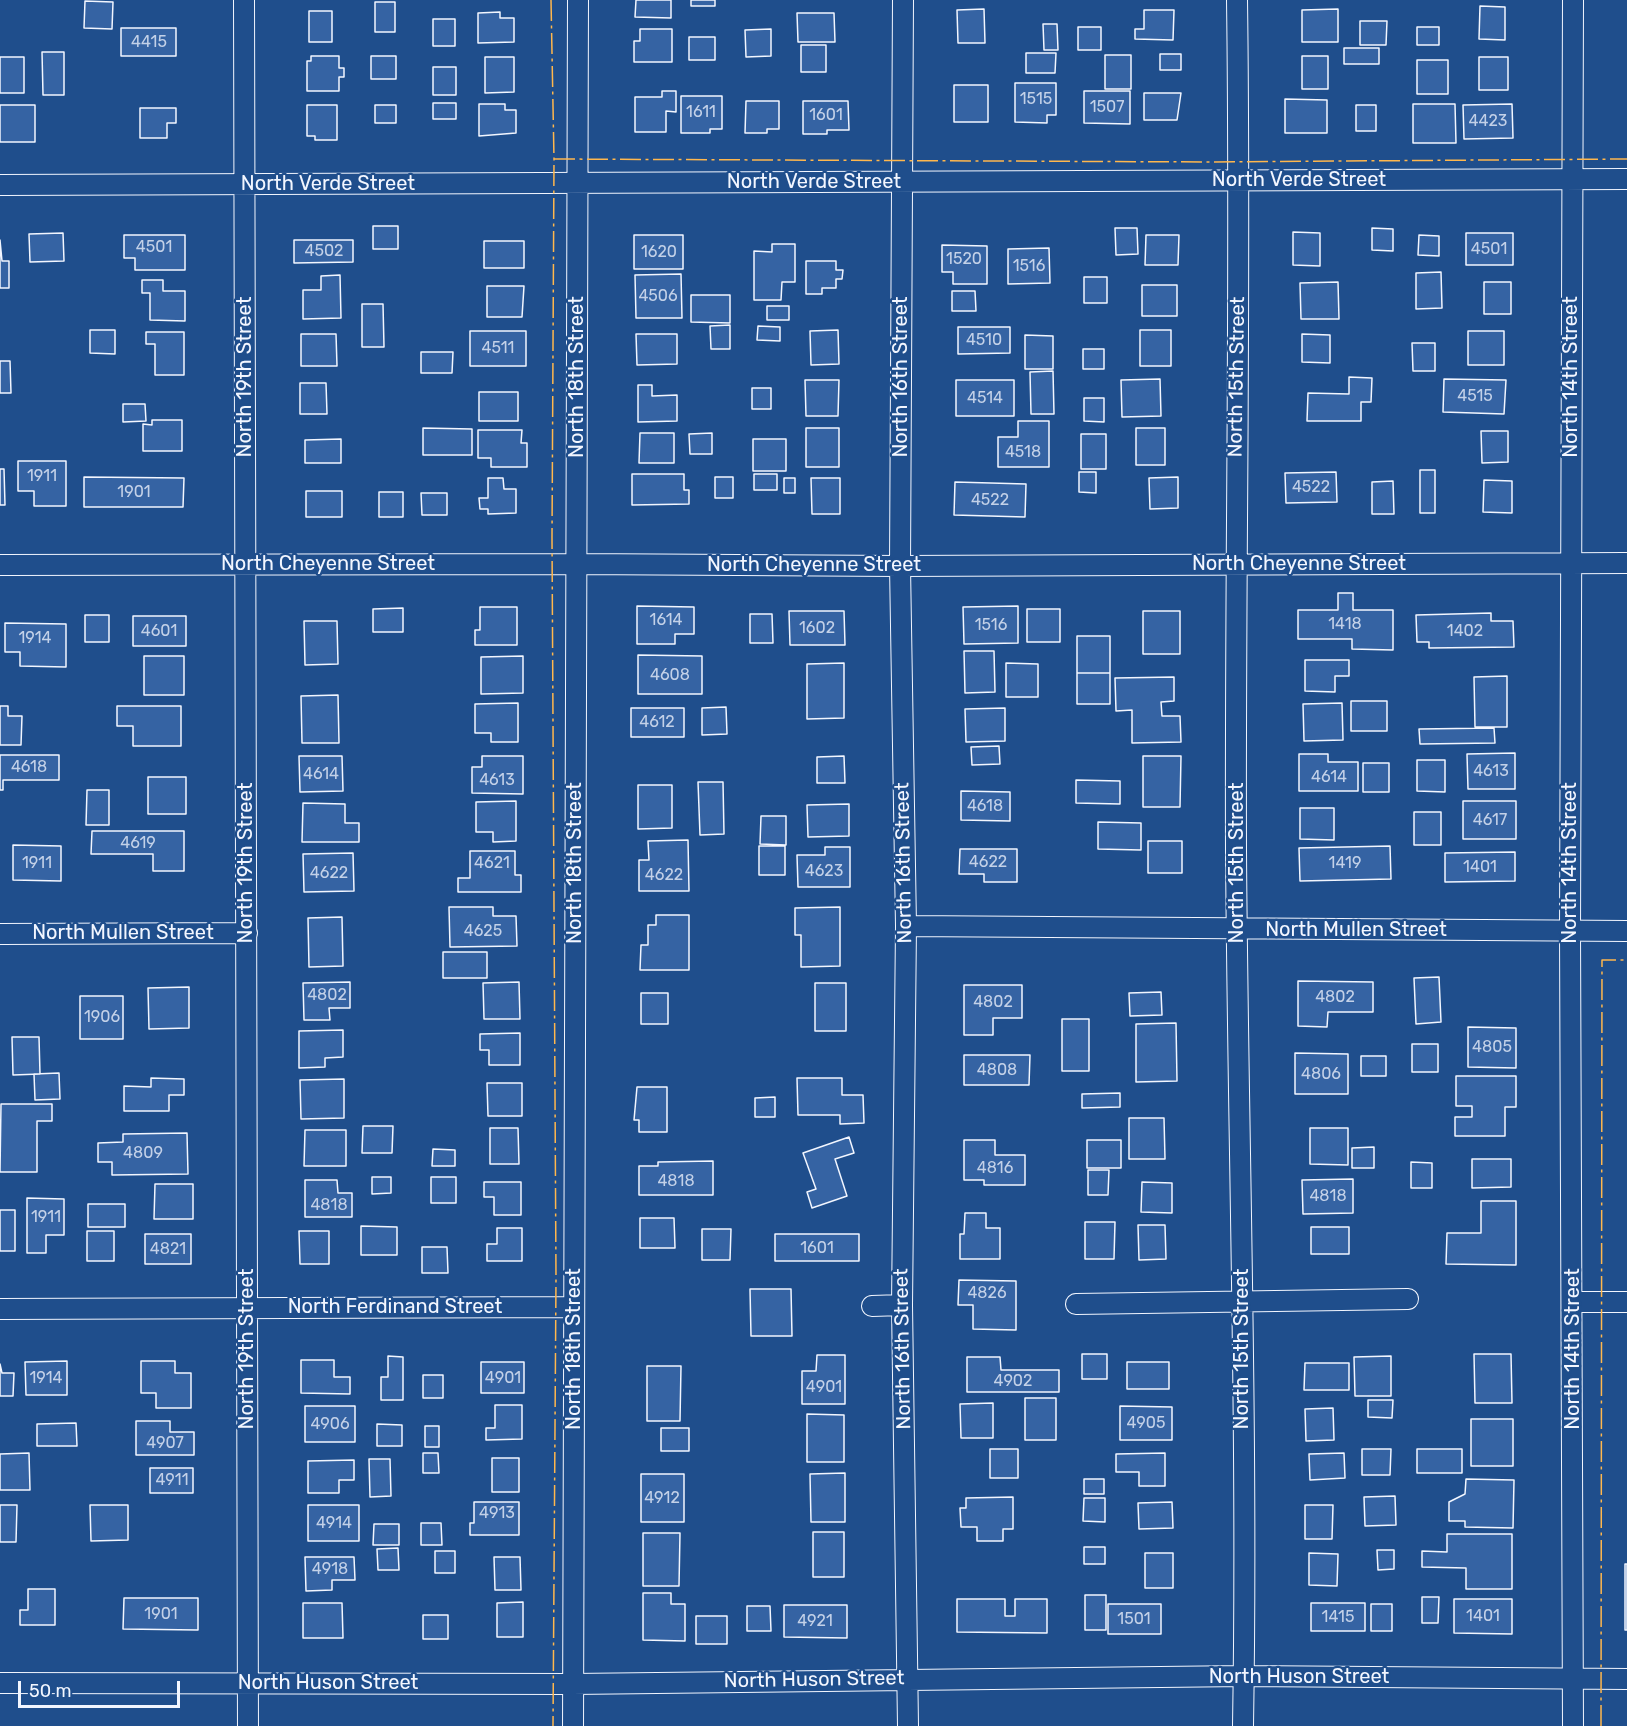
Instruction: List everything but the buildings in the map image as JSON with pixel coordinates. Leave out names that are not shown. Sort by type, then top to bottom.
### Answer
[{"type":"street","name":"North 19th Street","points":[[244,0],[248,1726]]},
{"type":"street","name":"North 18th Street","points":[[573,1726],[578,0]]},
{"type":"street","name":"North 16th Street","points":[[903,0],[900,566],[906,926],[902,1305],[908,1726]]},
{"type":"street","name":"North 15th Street","points":[[1237,0],[1240,180],[1235,563],[1237,930],[1243,1301],[1243,1726]]},
{"type":"street","name":"North 14th Street","points":[[1573,0],[1570,564],[1573,1726]]},
{"type":"street","name":"North Verde Street","points":[[0,185],[1627,179]]},
{"type":"street","name":"North Cheyenne Street","points":[[0,566],[1627,563]]},
{"type":"street","name":"North Mullen Street","points":[[906,926],[1627,931]]},
{"type":"street","name":"North Mullen Street","points":[[0,934],[247,933]]},
{"type":"street","points":[[1076,1304],[1408,1299]]},
{"type":"street","points":[[1573,1302],[1627,1302]]},
{"type":"street","points":[[872,1306],[902,1305]]},
{"type":"street","name":"North Ferdinand Street","points":[[0,1309],[574,1307]]},
{"type":"street","name":"North Huson Street","points":[[0,1683],[573,1683],[1244,1676],[1627,1678]]},
{"type":"power","points":[[551,0],[554,159],[552,538],[556,1278],[553,1726]]},
{"type":"power","points":[[554,159],[1209,162],[1627,159]]},
{"type":"power","points":[[1601,1726],[1602,960],[1627,960]]}]
